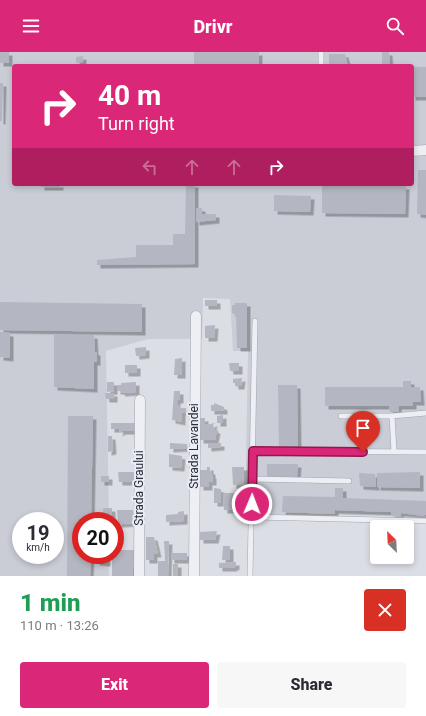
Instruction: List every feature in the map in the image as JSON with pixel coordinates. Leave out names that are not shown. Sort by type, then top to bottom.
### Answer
[{"type":"street","points":[[414,151],[426,150]]},
{"type":"street","name":"Strada Lavandei","points":[[194,576],[196,316]]},
{"type":"street","name":"Strada Graului","points":[[139,576],[140,400]]},
{"type":"lane","points":[[320,64],[321,52]]},
{"type":"lane","points":[[250,576],[255,321]]},
{"type":"lane","points":[[341,416],[392,416],[426,413]]},
{"type":"lane","points":[[392,416],[394,452]]},
{"type":"lane","points":[[253,451],[426,452]]},
{"type":"lane","points":[[253,479],[349,481]]},
{"type":"lane","points":[[252,517],[426,521]]},
{"type":"shaded area","points":[[0,52],[426,52],[426,516],[245,514],[248,351],[233,351],[230,299],[203,298],[202,339],[148,339],[106,351],[109,512],[72,512],[72,564],[109,564],[109,576],[0,576]]},
{"type":"building","points":[[0,52],[9,52],[9,63],[0,63]]},
{"type":"building","points":[[194,52],[259,52],[259,64],[194,64]]},
{"type":"building","points":[[382,52],[389,52],[390,64],[382,64]]},
{"type":"building","points":[[329,54],[345,54],[348,64],[329,64]]},
{"type":"building","points":[[83,56],[83,62],[76,63],[76,57]]},
{"type":"building","points":[[414,67],[426,67],[426,97],[414,97]]},
{"type":"building","points":[[0,83],[3,83],[2,121],[0,121]]},
{"type":"building","points":[[418,170],[426,170],[426,215],[417,214]]},
{"type":"building","points":[[41,186],[60,186],[60,187]]},
{"type":"building","points":[[186,186],[195,186],[195,264],[97,265],[97,260],[136,257],[136,245],[173,245],[173,234],[185,234]]},
{"type":"building","points":[[322,186],[406,186],[405,214],[322,213]]},
{"type":"building","points":[[274,195],[311,196],[310,212],[274,211]]},
{"type":"building","points":[[196,208],[202,208],[202,214],[216,214],[216,220],[196,222]]},
{"type":"building","points":[[205,300],[217,300],[217,306],[205,306]]},
{"type":"building","points":[[0,302],[142,304],[142,332],[0,330]]},
{"type":"building","points":[[235,303],[247,303],[247,348],[237,348],[236,315],[232,313],[232,305],[235,305]]},
{"type":"building","points":[[215,325],[214,338],[205,338],[205,326]]},
{"type":"building","points":[[0,332],[10,333],[10,358],[0,357]]},
{"type":"building","points":[[54,335],[94,335],[97,362],[94,362],[94,389],[54,387]]},
{"type":"building","points":[[146,347],[146,355],[136,356],[135,348]]},
{"type":"building","points":[[182,358],[182,375],[174,375],[175,359]]},
{"type":"building","points":[[229,363],[239,363],[239,371],[230,371]]},
{"type":"building","points":[[125,365],[137,365],[137,373],[125,373]]},
{"type":"building","points":[[242,378],[241,386],[235,386],[233,379]]},
{"type":"building","points":[[403,381],[411,381],[411,387],[420,387],[421,402],[413,402],[413,406],[398,406],[399,412],[390,412],[389,406],[325,406],[325,387],[403,387]]},
{"type":"building","points":[[107,382],[114,382],[114,391],[107,392]]},
{"type":"building","points":[[136,382],[136,392],[122,393],[121,391],[117,391],[117,385],[121,385],[121,383]]},
{"type":"building","points":[[278,385],[297,385],[298,450],[279,450]]},
{"type":"building","points":[[174,391],[180,391],[180,400],[177,400],[177,405],[180,405],[180,408],[186,408],[186,413],[182,412],[182,422],[172,420]]},
{"type":"building","points":[[105,393],[114,393],[114,399],[106,399]]},
{"type":"building","points":[[214,403],[224,407],[224,411],[211,411],[211,405],[214,405]]},
{"type":"building","points":[[223,415],[223,423],[217,423],[217,416]]},
{"type":"building","points":[[68,416],[93,416],[91,512],[72,512],[72,564],[91,564],[90,576],[67,576]]},
{"type":"building","points":[[200,418],[205,418],[205,425],[215,423],[213,425],[215,430],[217,430],[215,440],[200,440]]},
{"type":"building","points":[[111,423],[136,423],[135,431],[122,431],[119,433],[120,429],[111,429]]},
{"type":"building","points":[[108,436],[112,436],[113,451],[108,452]]},
{"type":"building","points":[[170,443],[187,444],[187,448],[170,449]]},
{"type":"building","points":[[208,443],[221,443],[221,447],[208,448]]},
{"type":"building","points":[[169,454],[182,456],[181,468],[169,467]]},
{"type":"building","points":[[267,464],[298,464],[297,477],[267,477]]},
{"type":"building","points":[[207,467],[210,467],[210,471],[212,471],[213,482],[209,482],[209,487],[200,487],[200,470],[207,470]]},
{"type":"building","points":[[232,467],[244,467],[244,484],[233,485]]},
{"type":"building","points":[[118,472],[136,472],[136,482],[119,482]]},
{"type":"building","points":[[420,472],[420,488],[377,487],[377,473]]},
{"type":"building","points":[[359,473],[375,474],[376,487],[360,486]]},
{"type":"building","points":[[101,476],[109,476],[109,482],[101,482]]},
{"type":"building","points":[[214,488],[221,489],[221,503],[214,503]]},
{"type":"building","points":[[335,488],[343,488],[343,498],[426,501],[426,514],[424,516],[401,513],[400,517],[391,516],[391,512],[335,510],[335,514],[282,512],[283,496],[335,497]]},
{"type":"building","points":[[223,493],[236,493],[235,510],[224,510]]},
{"type":"building","points":[[103,508],[112,508],[112,512],[103,512]]},
{"type":"building","points":[[117,510],[133,510],[134,523],[124,524],[124,512],[117,512]]},
{"type":"building","points":[[184,511],[184,521],[166,522],[166,515],[178,514],[178,512]]},
{"type":"building","points":[[217,531],[215,540],[200,540],[200,532]]},
{"type":"building","points":[[146,537],[154,537],[158,554],[154,554],[154,560],[146,560]]},
{"type":"building","points":[[164,541],[169,541],[168,576],[158,576],[158,561],[165,561]]},
{"type":"building","points":[[223,546],[230,546],[230,560],[222,560]]},
{"type":"building","points":[[124,550],[135,550],[136,563],[133,567],[133,576],[112,576],[112,564],[124,564]]},
{"type":"building","points":[[171,553],[187,553],[187,560],[171,560]]},
{"type":"building","points":[[236,562],[236,566],[233,568],[219,568],[219,563]]},
{"type":"building","points":[[173,564],[178,564],[178,576],[173,576]]},
{"type":"route","points":[[252,504],[253,451],[363,452]]}]
